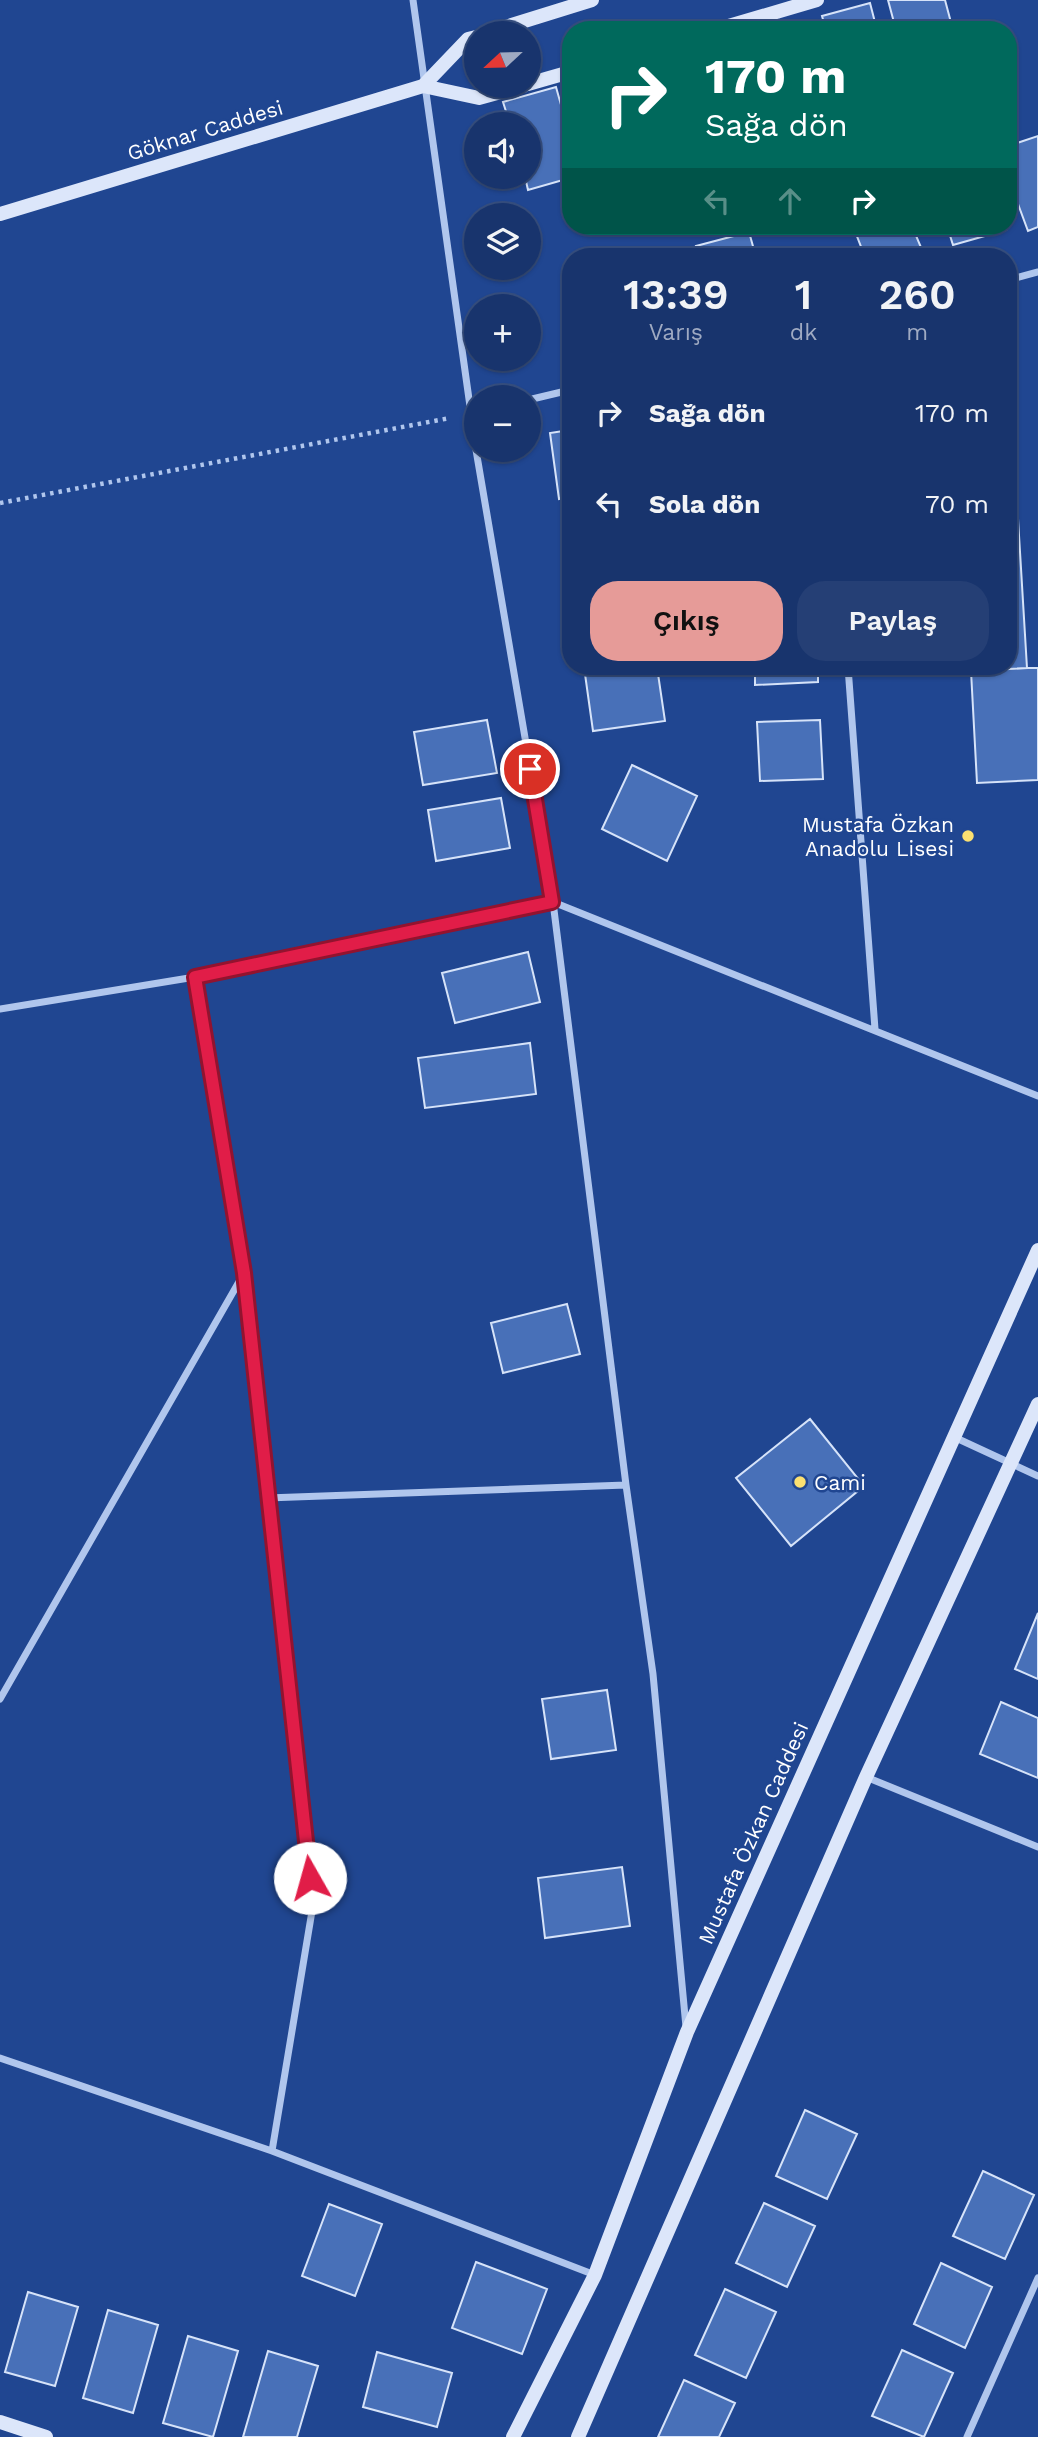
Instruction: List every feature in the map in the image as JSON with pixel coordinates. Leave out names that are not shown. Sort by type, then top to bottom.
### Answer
[{"type":"main road","points":[[525,21],[592,0]]},
{"type":"main road","points":[[746,21],[817,0]]},
{"type":"main road","points":[[423,86],[464,42]]},
{"type":"main road","points":[[541,80],[562,74]]},
{"type":"main road","name":"Göknar Caddesi","points":[[0,214],[423,86],[464,96]]},
{"type":"main road","name":"Mustafa Özkan Caddesi","points":[[513,2437],[596,2275],[687,2032],[1038,1250]]},
{"type":"main road","points":[[578,2437],[866,1777],[1038,1404]]},
{"type":"main road","points":[[0,2422],[46,2437]]},
{"type":"street","points":[[413,0],[423,86],[469,385]]},
{"type":"street","points":[[1017,278],[1038,272]]},
{"type":"street","points":[[541,397],[562,392]]},
{"type":"street","points":[[478,462],[552,902],[626,1485],[653,1674],[687,2032]]},
{"type":"street","points":[[849,675],[875,1029]]},
{"type":"street","points":[[0,1009],[195,977],[552,902],[1038,1096]]},
{"type":"street","points":[[195,977],[244,1273],[313,1905],[272,2151]]},
{"type":"street","points":[[0,1699],[244,1273]]},
{"type":"street","points":[[954,1437],[1038,1476]]},
{"type":"street","points":[[267,1498],[626,1485]]},
{"type":"street","points":[[866,1777],[1038,1847]]},
{"type":"street","points":[[0,2058],[272,2151],[596,2275]]},
{"type":"street","points":[[967,2437],[1038,2278]]},
{"type":"path","points":[[0,503],[464,416]]},
{"type":"building","points":[[888,0],[945,0],[951,21],[894,21]]},
{"type":"building","points":[[870,3],[875,21],[823,21],[822,16]]},
{"type":"building","points":[[556,87],[562,108],[562,180],[541,186],[541,112],[506,112],[503,102],[517,98],[541,98],[541,91]]},
{"type":"building","points":[[1038,136],[1038,227],[1028,231],[1017,201],[1017,143]]},
{"type":"building","points":[[738,235],[750,235],[753,248],[697,248]]},
{"type":"building","points":[[856,235],[916,235],[921,248],[862,248]]},
{"type":"building","points":[[950,235],[988,235],[953,245]]},
{"type":"building","points":[[562,431],[562,498],[559,499],[550,433]]},
{"type":"building","points":[[1017,502],[1027,668],[1017,669]]},
{"type":"building","points":[[1038,668],[1038,780],[977,783],[971,675],[1017,675],[1017,669]]},
{"type":"building","points":[[585,675],[658,675],[665,721],[593,731]]},
{"type":"building","points":[[755,675],[818,675],[818,682],[755,685]]},
{"type":"building","points":[[487,720],[497,773],[423,785],[414,732]]},
{"type":"building","points":[[820,720],[823,779],[760,781],[757,722]]},
{"type":"building","points":[[632,765],[697,796],[667,861],[602,829]]},
{"type":"building","points":[[501,798],[510,848],[436,861],[428,810]]},
{"type":"building","points":[[528,952],[540,1002],[455,1023],[442,973]]},
{"type":"building","points":[[530,1043],[536,1094],[425,1108],[418,1058]]},
{"type":"building","points":[[567,1304],[580,1354],[503,1373],[491,1323]]},
{"type":"building","name":"Cami","points":[[810,1419],[864,1486],[791,1546],[736,1478]]},
{"type":"building","points":[[1038,1613],[1038,1679],[1015,1669]]},
{"type":"building","points":[[607,1690],[616,1750],[551,1759],[542,1699]]},
{"type":"building","points":[[1001,1702],[1038,1718],[1038,1778],[980,1754]]},
{"type":"building","points":[[622,1867],[630,1926],[545,1938],[538,1878]]},
{"type":"building","points":[[805,2110],[857,2134],[827,2199],[776,2176]]},
{"type":"building","points":[[983,2171],[1034,2195],[1005,2259],[953,2236]]},
{"type":"building","points":[[764,2203],[815,2226],[787,2287],[736,2263]]},
{"type":"building","points":[[329,2204],[382,2224],[355,2296],[302,2276]]},
{"type":"building","points":[[476,2262],[547,2289],[522,2354],[452,2328]]},
{"type":"building","points":[[941,2263],[992,2287],[965,2348],[914,2324]]},
{"type":"building","points":[[725,2289],[776,2312],[746,2378],[695,2355]]},
{"type":"building","points":[[28,2292],[78,2307],[55,2386],[5,2372]]},
{"type":"building","points":[[108,2310],[158,2325],[133,2413],[83,2398]]},
{"type":"building","points":[[188,2336],[238,2351],[213,2437],[163,2423]]},
{"type":"building","points":[[902,2350],[953,2373],[924,2437],[872,2416]]},
{"type":"building","points":[[268,2351],[318,2366],[297,2437],[243,2437]]},
{"type":"building","points":[[377,2352],[452,2373],[437,2427],[363,2407]]},
{"type":"building","points":[[684,2380],[735,2403],[719,2437],[658,2437]]},
{"type":"place","name":"Mustafa Özkan Anadolu Lisesi","points":[[968,836]]},
{"type":"place","name":"Cami","points":[[800,1482]]},
{"type":"route","points":[[310,1878],[244,1273],[195,977],[552,902],[530,769]]}]
